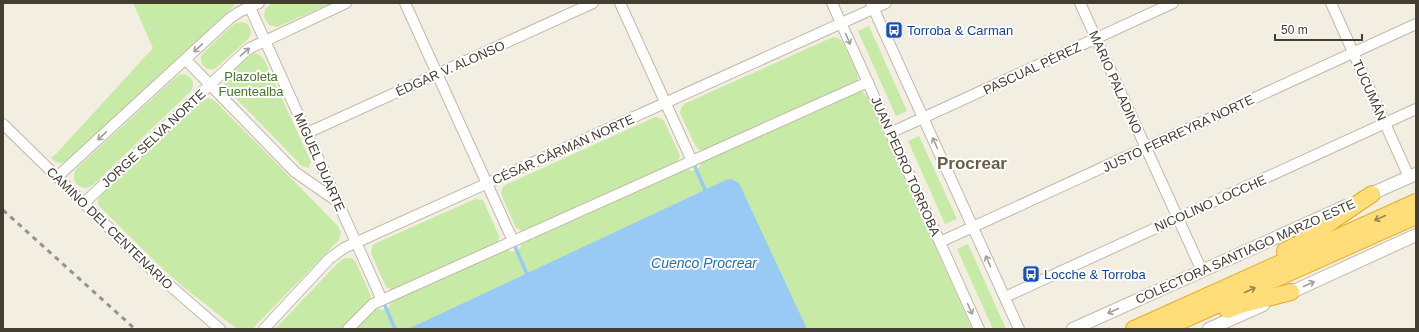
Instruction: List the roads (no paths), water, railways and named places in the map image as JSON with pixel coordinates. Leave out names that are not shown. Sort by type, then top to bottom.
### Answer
[{"type":"highway","points":[[1134,329],[1201,289],[1297,245],[1372,194]]},
{"type":"highway","points":[[1134,329],[1416,202]]},
{"type":"highway","points":[[1163,329],[1416,216]]},
{"type":"highway","points":[[1186,329],[1236,307],[1291,292]]},
{"type":"street","name":"JORGE SELVA NORTE","points":[[84,203],[248,48],[346,3]]},
{"type":"street","points":[[405,3],[513,241]]},
{"type":"street","name":"ÉDGAR V. ALONSO","points":[[307,132],[593,3]]},
{"type":"street","points":[[620,3],[692,161]]},
{"type":"street","name":"JUAN PEDRO TORROBA","points":[[832,3],[979,329]]},
{"type":"street","name":"CÉSAR CÁRMAN NORTE","points":[[264,329],[332,257],[356,242],[841,23],[872,6],[886,3]]},
{"type":"street","name":"MARIO PALADINO","points":[[1080,3],[1202,271]]},
{"type":"street","name":"PASCUAL PÉREZ","points":[[890,132],[1173,3]]},
{"type":"street","name":"TUCUMÁN","points":[[1330,3],[1385,123],[1413,175]]},
{"type":"street","name":"MIGUEL DUARTE","points":[[252,4],[265,40],[382,300]]},
{"type":"street","points":[[57,177],[186,60],[232,16],[252,4]]},
{"type":"street","points":[[872,6],[1019,329]]},
{"type":"street","name":"JUSTO FERREYRA NORTE","points":[[940,242],[1416,24]]},
{"type":"street","points":[[186,60],[295,172],[338,202]]},
{"type":"street","points":[[348,329],[371,305],[868,82]]},
{"type":"street","name":"NICOLINO LOCCHE","points":[[1004,296],[1416,109]]},
{"type":"street","name":"CAMINO DEL CENTENARIO","points":[[3,124],[160,278],[220,329]]},
{"type":"street","name":"COLECTORA SANTIAGO MARZO ESTE","points":[[1073,329],[1413,175]]},
{"type":"street","points":[[1209,329],[1415,238]]},
{"type":"water","name":"Cuenco Procrear","points":[[731,179],[739,183],[807,329],[408,329],[726,180]]},
{"type":"waterway","points":[[693,162],[705,190]]},
{"type":"waterway","points":[[513,242],[527,274]]},
{"type":"waterway","points":[[383,301],[395,329]]},
{"type":"railway","points":[[3,210],[135,329]]},
{"type":"place","name":"Torroba & Carman","points":[[894,30]]},
{"type":"place","name":"Locche & Torroba","points":[[1031,274]]},
{"type":"district","name":"Procrear","points":[[972,163]]},
{"type":"park label","name":"Plazoleta Fuentealba","points":[[251,84]]}]
